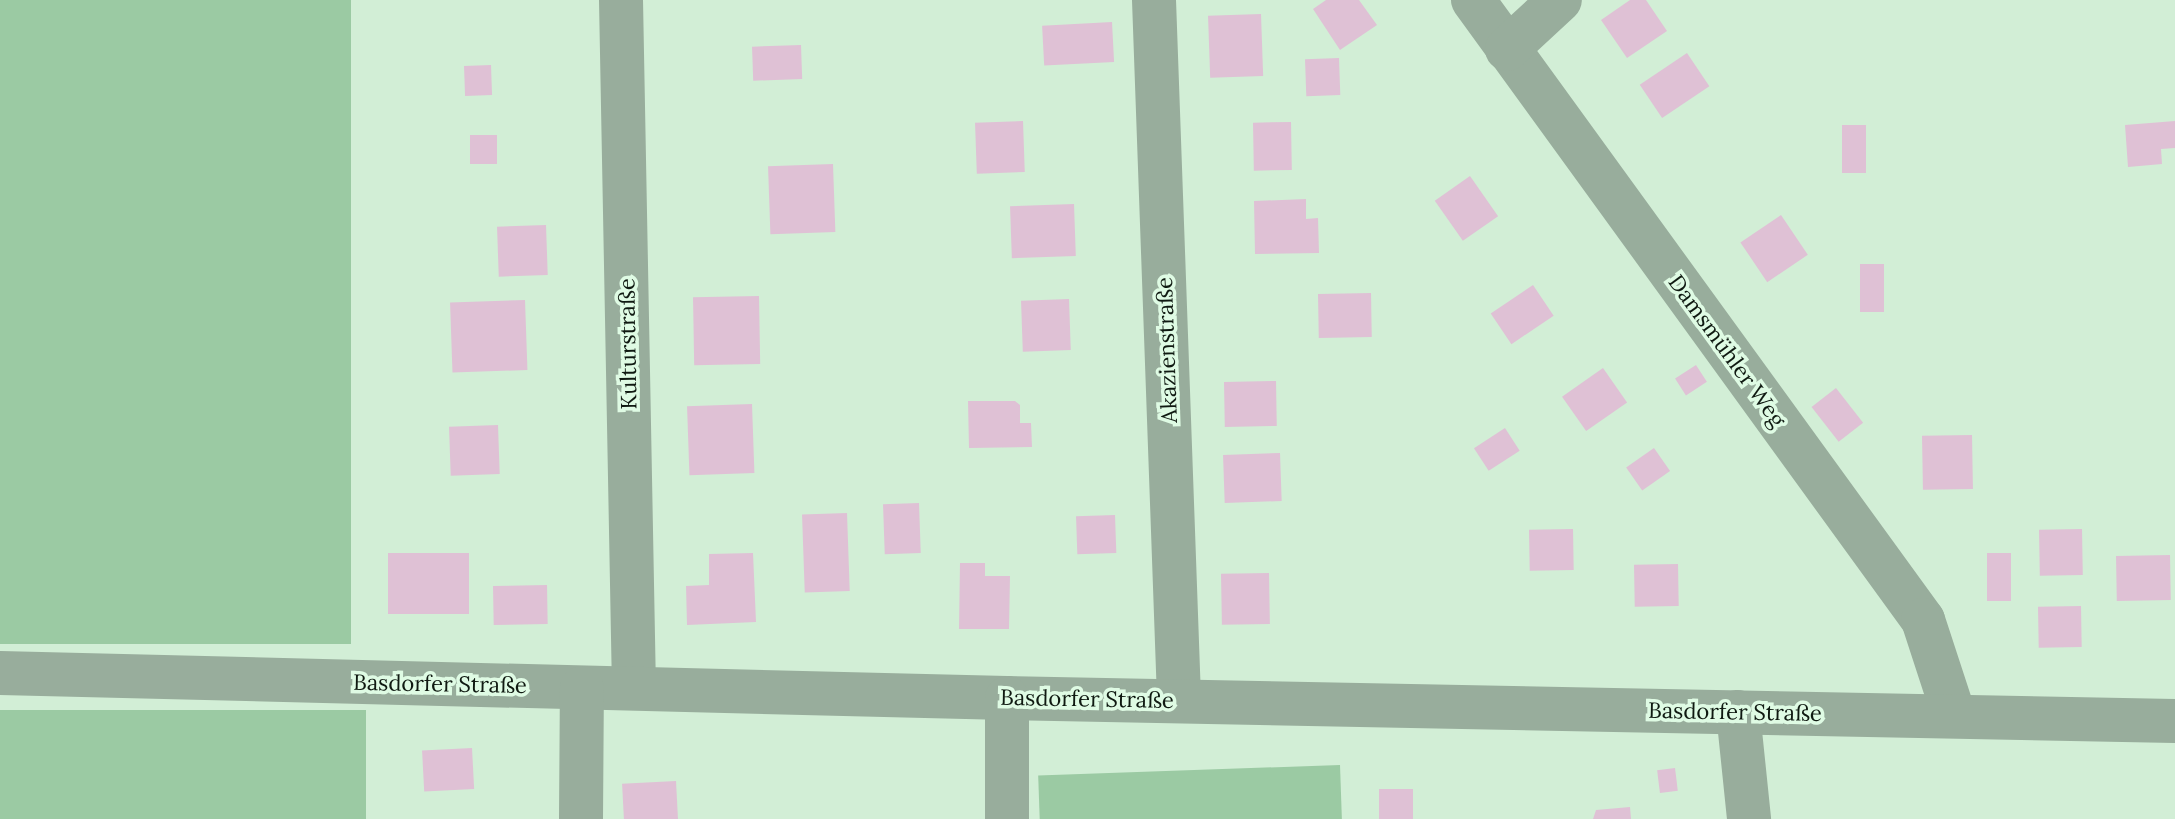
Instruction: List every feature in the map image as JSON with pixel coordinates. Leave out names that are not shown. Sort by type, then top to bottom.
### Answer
[{"type":"street","name":"Kulturstraße","points":[[621,0],[634,688]]},
{"type":"street","name":"Akazienstraße","points":[[1154,0],[1179,700]]},
{"type":"street","name":"Damsmühler Weg","points":[[1473,0],[1923,620],[1954,715]]},
{"type":"street","points":[[1507,49],[1560,0]]},
{"type":"street","name":"Basdorfer Straße","points":[[0,673],[1007,698],[2175,721]]},
{"type":"street","points":[[581,819],[582,688]]},
{"type":"street","points":[[1007,698],[1007,819]]},
{"type":"street","points":[[1738,712],[1749,819]]},
{"type":"green space","points":[[0,0],[351,0],[351,644],[0,644]]},
{"type":"green space","points":[[0,710],[366,710],[366,819],[0,819]]},
{"type":"green space","points":[[1340,765],[1342,819],[1040,819],[1038,776]]},
{"type":"building","points":[[1326,0],[1359,0],[1377,25],[1340,50],[1313,9]]},
{"type":"building","points":[[1630,0],[1646,0],[1667,31],[1627,58],[1601,20]]},
{"type":"building","points":[[1261,14],[1263,76],[1210,78],[1208,16]]},
{"type":"building","points":[[1112,22],[1114,62],[1044,66],[1042,26]]},
{"type":"building","points":[[801,45],[802,79],[753,81],[752,47]]},
{"type":"building","points":[[1687,53],[1709,86],[1662,118],[1640,85]]},
{"type":"building","points":[[1339,58],[1340,95],[1306,96],[1305,59]]},
{"type":"building","points":[[491,65],[492,95],[465,96],[464,66]]},
{"type":"building","points":[[1023,121],[1025,172],[977,174],[975,123]]},
{"type":"building","points":[[2175,121],[2175,148],[2161,149],[2162,164],[2128,167],[2125,125]]},
{"type":"building","points":[[1291,122],[1292,170],[1254,171],[1253,123]]},
{"type":"building","points":[[1842,125],[1866,125],[1866,173],[1842,173]]},
{"type":"building","points":[[470,135],[497,135],[497,164],[470,164]]},
{"type":"building","points":[[833,164],[835,232],[770,234],[768,166]]},
{"type":"building","points":[[1470,176],[1498,216],[1463,241],[1435,201]]},
{"type":"building","points":[[1306,199],[1306,219],[1318,218],[1319,253],[1255,254],[1254,201]]},
{"type":"building","points":[[1074,204],[1076,256],[1012,258],[1010,206]]},
{"type":"building","points":[[1781,215],[1808,255],[1767,282],[1740,242]]},
{"type":"building","points":[[546,225],[548,275],[499,277],[497,227]]},
{"type":"building","points":[[1860,264],[1884,264],[1884,312],[1860,312]]},
{"type":"building","points":[[1533,285],[1554,316],[1511,344],[1491,314]]},
{"type":"building","points":[[1371,293],[1372,337],[1319,338],[1318,294]]},
{"type":"building","points":[[759,296],[760,364],[694,365],[693,297]]},
{"type":"building","points":[[1069,299],[1071,350],[1023,352],[1021,301]]},
{"type":"building","points":[[525,300],[527,370],[452,373],[450,303]]},
{"type":"building","points":[[1696,365],[1707,382],[1686,395],[1675,379]]},
{"type":"building","points":[[1603,368],[1627,402],[1586,431],[1562,397]]},
{"type":"building","points":[[1276,381],[1277,426],[1225,427],[1224,382]]},
{"type":"building","points":[[1836,388],[1863,423],[1839,442],[1812,407]]},
{"type":"building","points":[[968,401],[1015,401],[1020,405],[1020,423],[1031,423],[1032,447],[969,448]]},
{"type":"building","points":[[752,404],[754,473],[689,475],[687,406]]},
{"type":"building","points":[[498,425],[500,474],[451,476],[449,427]]},
{"type":"building","points":[[1505,428],[1520,451],[1489,471],[1474,448]]},
{"type":"building","points":[[1972,435],[1973,489],[1923,490],[1922,436]]},
{"type":"building","points":[[1654,448],[1670,471],[1642,490],[1626,468]]},
{"type":"building","points":[[1280,453],[1282,501],[1225,503],[1223,455]]},
{"type":"building","points":[[919,503],[921,553],[885,554],[883,504]]},
{"type":"building","points":[[847,513],[850,591],[805,593],[802,515]]},
{"type":"building","points":[[1115,515],[1116,553],[1077,554],[1076,516]]},
{"type":"building","points":[[1573,529],[1574,570],[1530,571],[1529,530]]},
{"type":"building","points":[[2082,529],[2083,575],[2040,576],[2039,530]]},
{"type":"building","points":[[388,553],[469,553],[469,614],[388,614]]},
{"type":"building","points":[[753,553],[756,622],[687,625],[686,586],[709,585],[709,554]]},
{"type":"building","points":[[1987,553],[2011,553],[2011,601],[1987,601]]},
{"type":"building","points":[[2170,555],[2171,600],[2117,601],[2116,556]]},
{"type":"building","points":[[960,563],[985,563],[985,576],[1010,576],[1009,629],[959,629]]},
{"type":"building","points":[[1678,564],[1679,606],[1635,607],[1634,565]]},
{"type":"building","points":[[1269,573],[1270,624],[1222,625],[1221,574]]},
{"type":"building","points":[[547,585],[548,624],[494,625],[493,586]]},
{"type":"building","points":[[2081,606],[2082,647],[2039,648],[2038,607]]},
{"type":"building","points":[[472,748],[474,789],[424,792],[422,751]]},
{"type":"building","points":[[1675,768],[1678,791],[1660,793],[1657,770]]},
{"type":"building","points":[[676,781],[678,819],[624,819],[622,784]]},
{"type":"building","points":[[1379,789],[1413,789],[1413,819],[1379,819]]},
{"type":"building","points":[[1630,807],[1631,819],[1593,819],[1596,810]]}]
